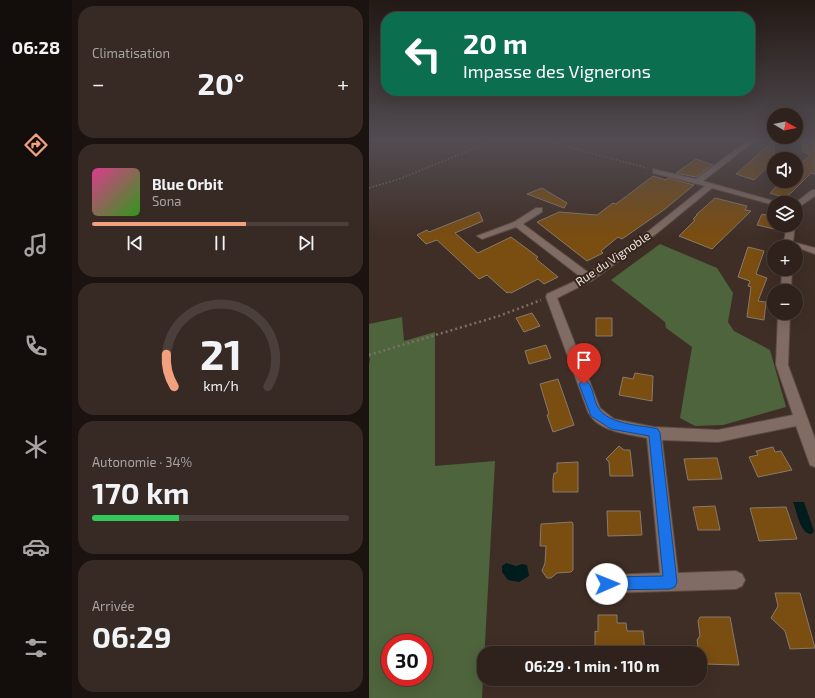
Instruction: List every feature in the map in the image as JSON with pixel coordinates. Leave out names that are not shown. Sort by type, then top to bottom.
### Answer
[{"type":"street","points":[[658,172],[767,200]]},
{"type":"street","points":[[697,182],[711,172]]},
{"type":"street","name":"Rue du Vignoble","points":[[551,297],[589,278],[653,232],[710,186]]},
{"type":"street","points":[[803,201],[815,192]]},
{"type":"street","points":[[482,236],[517,224],[539,210]]},
{"type":"street","points":[[517,224],[589,278]]},
{"type":"street","points":[[803,248],[815,251]]},
{"type":"street","points":[[551,297],[595,412],[611,424],[654,433],[718,436],[802,419]]},
{"type":"street","points":[[784,320],[782,365],[815,460]]},
{"type":"street","points":[[654,433],[670,582]]},
{"type":"street","points":[[607,584],[736,580]]},
{"type":"path","points":[[369,188],[395,182],[417,172]]},
{"type":"path","points":[[369,355],[499,316],[551,297]]},
{"type":"green space","points":[[660,244],[717,268],[733,293],[728,322],[734,331],[770,350],[786,407],[723,425],[695,426],[680,418],[692,347],[666,328],[665,322],[611,280]]},
{"type":"green space","points":[[402,317],[404,341],[435,332],[435,466],[495,461],[485,646],[477,646],[477,686],[483,686],[482,698],[369,698],[369,324]]},
{"type":"water","points":[[793,502],[804,502],[814,531],[812,534],[805,531],[799,522]]},
{"type":"water","points":[[506,563],[516,566],[522,564],[527,565],[529,576],[519,582],[508,580],[502,572],[502,566]]},
{"type":"building","points":[[678,172],[704,172],[696,177],[676,173]]},
{"type":"building","points":[[739,172],[763,172],[754,180],[736,174]]},
{"type":"building","points":[[803,172],[815,172],[815,174],[811,173],[803,181]]},
{"type":"building","points":[[653,176],[666,180],[668,178],[694,185],[665,209],[622,239],[618,237],[601,251],[603,253],[587,261],[537,222],[559,212],[597,215],[613,203],[616,204]]},
{"type":"building","points":[[542,188],[567,203],[564,208],[527,194]]},
{"type":"building","points":[[775,188],[796,188],[788,196],[780,196],[770,193]]},
{"type":"building","points":[[715,198],[747,206],[745,210],[751,211],[712,249],[679,236],[695,220],[693,219],[696,215]]},
{"type":"building","points":[[479,212],[483,221],[455,233],[478,253],[511,237],[538,257],[536,259],[558,277],[544,284],[538,279],[511,293],[507,293],[487,275],[479,279],[437,240],[426,244],[417,235],[427,230],[429,232]]},
{"type":"building","points":[[762,214],[767,215],[767,227],[757,225]]},
{"type":"building","points":[[748,247],[764,251],[756,274],[767,278],[758,301],[766,302],[764,320],[747,317],[751,287],[748,286],[750,281],[738,277]]},
{"type":"building","points":[[532,313],[540,326],[524,332],[516,318]]},
{"type":"building","points":[[596,318],[612,318],[612,336],[596,336]]},
{"type":"building","points":[[546,345],[551,358],[529,364],[525,351]]},
{"type":"building","points":[[635,373],[653,376],[652,401],[619,395],[623,377],[633,379]]},
{"type":"building","points":[[558,379],[574,425],[553,432],[547,415],[549,414],[540,384]]},
{"type":"building","points":[[619,446],[624,450],[630,450],[633,476],[610,476],[609,462],[606,459]]},
{"type":"building","points":[[773,447],[775,452],[781,451],[792,470],[758,477],[749,457],[758,455],[756,451]]},
{"type":"building","points":[[717,458],[722,479],[688,480],[684,459]]},
{"type":"building","points":[[578,462],[578,492],[553,492],[553,479],[554,473],[557,473],[557,463]]},
{"type":"building","points":[[715,506],[720,530],[698,530],[693,507]]},
{"type":"building","points":[[786,507],[797,539],[759,541],[750,508]]},
{"type":"building","points":[[607,511],[640,511],[642,535],[608,536]]},
{"type":"building","points":[[572,522],[573,570],[571,572],[557,573],[551,578],[547,578],[542,571],[545,563],[546,546],[540,546],[541,524]]},
{"type":"building","points":[[775,593],[800,593],[815,648],[790,649],[785,631],[771,618],[778,606]]},
{"type":"building","points":[[598,615],[617,615],[617,623],[626,623],[627,631],[643,631],[644,646],[595,646],[595,631],[598,632]]},
{"type":"building","points":[[700,617],[730,617],[739,665],[707,664],[707,646],[698,646],[697,640],[700,636],[698,621]]},
{"type":"route","points":[[584,384],[595,412],[611,424],[654,433],[670,582],[607,584]]}]
